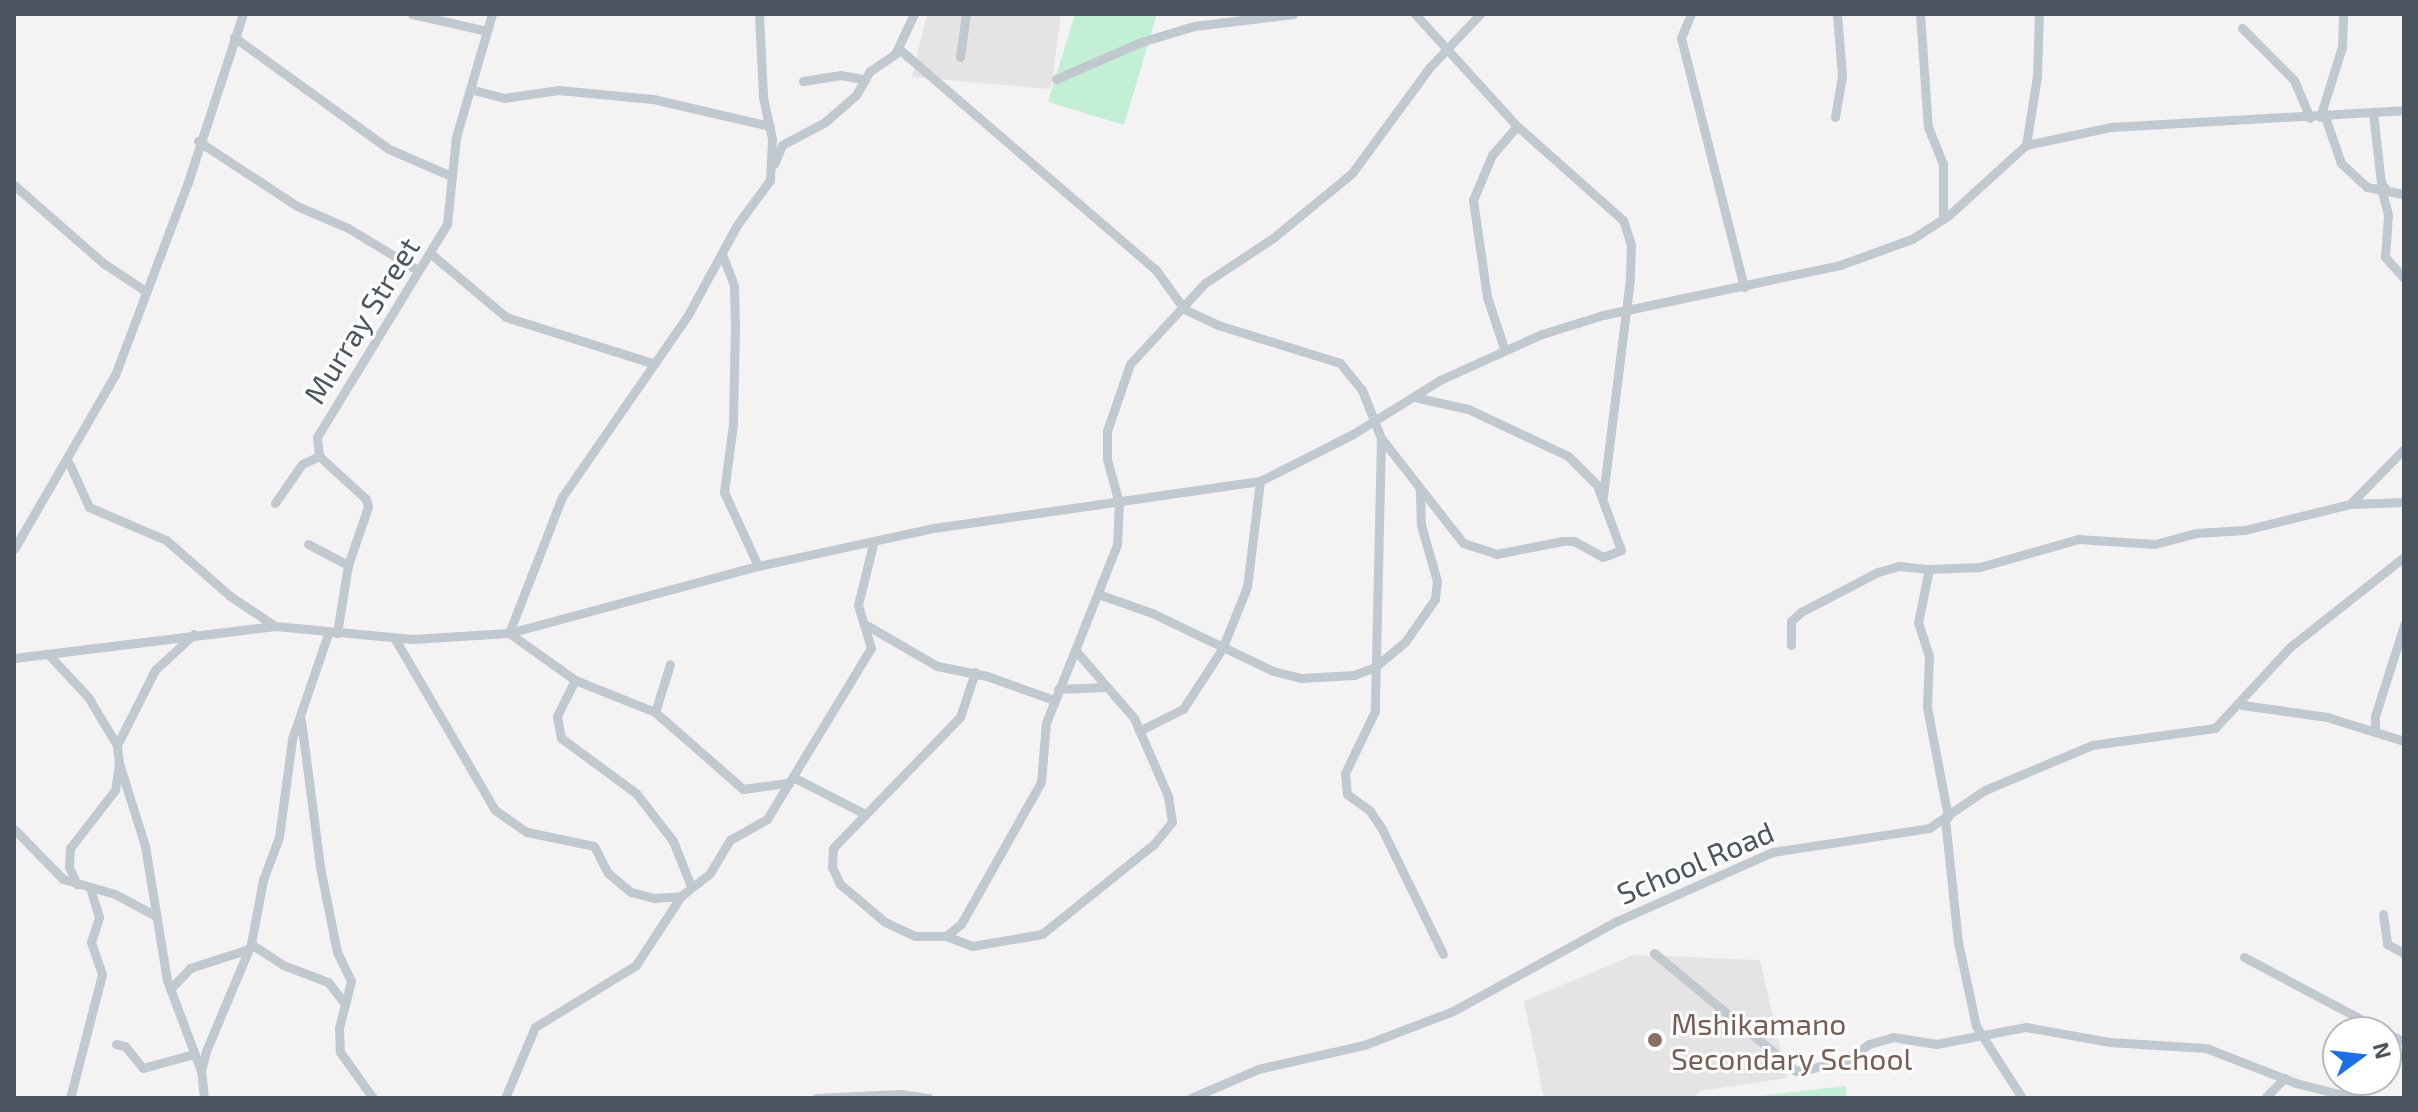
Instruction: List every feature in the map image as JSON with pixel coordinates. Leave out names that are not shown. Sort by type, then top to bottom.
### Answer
[{"type":"street","points":[[14,549],[69,463],[115,375],[144,290],[188,182],[198,141],[243,14]]},
{"type":"street","points":[[412,14],[483,30]]},
{"type":"street","name":"Murray Street","points":[[319,456],[320,431],[416,269],[430,253],[447,224],[456,137],[473,90],[483,30],[492,14]]},
{"type":"street","points":[[509,633],[562,497],[655,364],[770,180],[770,126],[759,14]]},
{"type":"street","points":[[772,167],[782,145],[842,108],[863,79],[899,49],[914,14]]},
{"type":"street","points":[[960,57],[966,14]]},
{"type":"street","points":[[1056,79],[1141,42],[1194,26],[1293,14]]},
{"type":"street","points":[[1415,14],[1517,126],[1623,220],[1631,245],[1627,310],[1604,499]]},
{"type":"street","points":[[946,936],[969,911],[1034,799],[1044,767],[1042,736],[1058,689],[1101,595],[1117,545],[1119,503],[1107,459],[1107,431],[1121,380],[1144,346],[1184,309],[1205,283],[1273,238],[1352,173],[1447,47],[1480,14]]},
{"type":"street","points":[[1691,14],[1681,38],[1744,287]]},
{"type":"street","points":[[1835,117],[1842,76],[1837,14]]},
{"type":"street","points":[[1920,14],[1928,127],[1943,164],[1943,219]]},
{"type":"street","points":[[2026,145],[2037,76],[2039,14]]},
{"type":"street","points":[[2318,117],[2342,47],[2343,14]]},
{"type":"street","points":[[2242,28],[2294,80],[2318,117],[2341,163],[2367,187],[2404,194]]},
{"type":"street","points":[[234,37],[381,144],[451,176]]},
{"type":"street","points":[[899,49],[1156,270],[1184,309],[1218,325],[1340,363],[1362,390],[1381,438],[1455,536],[1471,548],[1496,554],[1574,541],[1596,555],[1614,555],[1621,550],[1621,541],[1604,499],[1590,475],[1568,456],[1468,409],[1414,397]]},
{"type":"street","points":[[803,81],[840,75],[863,79]]},
{"type":"street","points":[[473,90],[504,98],[558,90],[653,99],[770,126]]},
{"type":"street","points":[[14,658],[275,626],[395,639],[509,633],[758,566],[964,523],[1260,481],[1504,348],[1627,310],[1744,287],[1871,255],[1912,239],[1943,219],[2026,145],[2111,127],[2404,110]]},
{"type":"street","points":[[2373,113],[2388,215],[2385,257],[2404,278]]},
{"type":"street","points":[[1504,348],[1487,297],[1473,200],[1492,155],[1517,126]]},
{"type":"street","points":[[198,141],[297,206],[348,228],[416,269]]},
{"type":"street","points":[[14,185],[103,263],[144,290]]},
{"type":"street","points":[[430,253],[506,317],[655,364]]},
{"type":"street","points":[[722,254],[734,286],[735,326],[733,424],[724,492],[758,566]]},
{"type":"street","points":[[1381,438],[1375,711],[1345,773],[1347,794],[1370,811],[1382,829],[1443,954]]},
{"type":"street","points":[[2350,504],[2404,449]]},
{"type":"street","points":[[201,1071],[250,947],[263,880],[279,837],[292,739],[301,720],[311,676],[333,632],[348,565],[366,515],[366,499],[319,456],[302,464],[275,503]]},
{"type":"street","points":[[69,463],[89,507],[166,540],[230,596],[275,626]]},
{"type":"street","points":[[1139,731],[1183,709],[1222,649],[1247,587],[1260,481]]},
{"type":"street","points":[[1101,595],[1162,618],[1222,649],[1301,678],[1331,679],[1375,667],[1421,624],[1437,591],[1421,525],[1420,490]]},
{"type":"street","points":[[1791,645],[1791,621],[1801,612],[1878,572],[1899,566],[1929,569],[1980,567],[2094,537],[2138,545],[2196,533],[2245,530],[2350,504],[2404,502]]},
{"type":"street","points":[[308,544],[348,565]]},
{"type":"street","points":[[505,1098],[530,1033],[636,965],[681,896],[710,873],[730,840],[767,819],[863,666],[871,648],[868,626],[858,605],[873,544]]},
{"type":"street","name":"School Road","points":[[1191,1098],[1258,1069],[1364,1045],[1453,1011],[1617,921],[1773,852],[1929,828],[1985,790],[2092,745],[2117,738],[2202,732],[2242,705],[2290,647],[2404,557]]},
{"type":"street","points":[[1929,569],[1918,623],[1929,656],[1927,707],[1946,818],[1958,942],[1978,1033],[2022,1098]]},
{"type":"street","points":[[2375,732],[2375,716],[2404,625]]},
{"type":"street","points":[[868,626],[921,659],[975,672],[1054,700]]},
{"type":"street","points":[[509,633],[575,680],[655,712],[743,789],[789,780],[865,814]]},
{"type":"street","points":[[117,745],[155,670],[194,634]]},
{"type":"street","points":[[395,639],[495,810],[527,832],[594,846],[608,873],[631,892],[666,899],[681,896]]},
{"type":"street","points":[[975,672],[960,717],[833,848],[832,867],[840,884],[885,922],[915,936],[946,936],[972,946],[1042,934],[1167,832],[1173,812],[1129,711],[1104,687],[1075,650]]},
{"type":"street","points":[[49,655],[80,684],[117,745],[119,763],[145,846],[170,989],[201,1071],[204,1098]]},
{"type":"street","points":[[655,712],[670,664]]},
{"type":"street","points":[[575,680],[557,716],[561,738],[636,793],[673,841],[691,886]]},
{"type":"street","points":[[1058,689],[1104,687]]},
{"type":"street","points":[[2242,705],[2327,717],[2404,741]]},
{"type":"street","points":[[301,720],[307,783],[319,826],[320,867],[337,952],[351,981],[345,1004],[340,1052],[373,1098]]},
{"type":"street","points":[[77,884],[69,867],[70,848],[115,790],[119,763]]},
{"type":"street","points":[[14,829],[63,879],[91,890],[115,894],[156,916]]},
{"type":"street","points":[[70,1098],[102,974],[91,942],[99,917],[91,890]]},
{"type":"street","points":[[2383,914],[2387,944],[2404,953]]},
{"type":"street","points":[[170,989],[190,968],[250,947],[283,965],[328,982],[345,1004]]},
{"type":"street","points":[[1654,953],[1796,1071],[1845,1062],[1869,1044],[1893,1037],[1936,1044],[1978,1033],[2023,1027],[2109,1042],[2196,1046],[2284,1078],[2355,1098]]},
{"type":"street","points":[[2244,957],[2404,1042]]},
{"type":"street","points":[[116,1044],[125,1046],[143,1068],[194,1054]]},
{"type":"street","points":[[2265,1098],[2284,1078]]},
{"type":"street","points":[[816,1098],[900,1094],[929,1098]]},
{"type":"shaded area","points":[[927,14],[1061,14],[1051,89],[912,77]]},
{"type":"shaded area","name":"Mshikamano Secondary School","points":[[1634,955],[1760,960],[1787,1078],[1700,1091],[1694,1098],[1544,1098],[1524,1001]]},
{"type":"green space","points":[[1075,14],[1157,14],[1124,125],[1048,102]]},
{"type":"green space","points":[[1846,1086],[1847,1098],[1740,1098]]},
{"type":"place","name":"Mshikamano Secondary School","points":[[1655,1040]]}]
